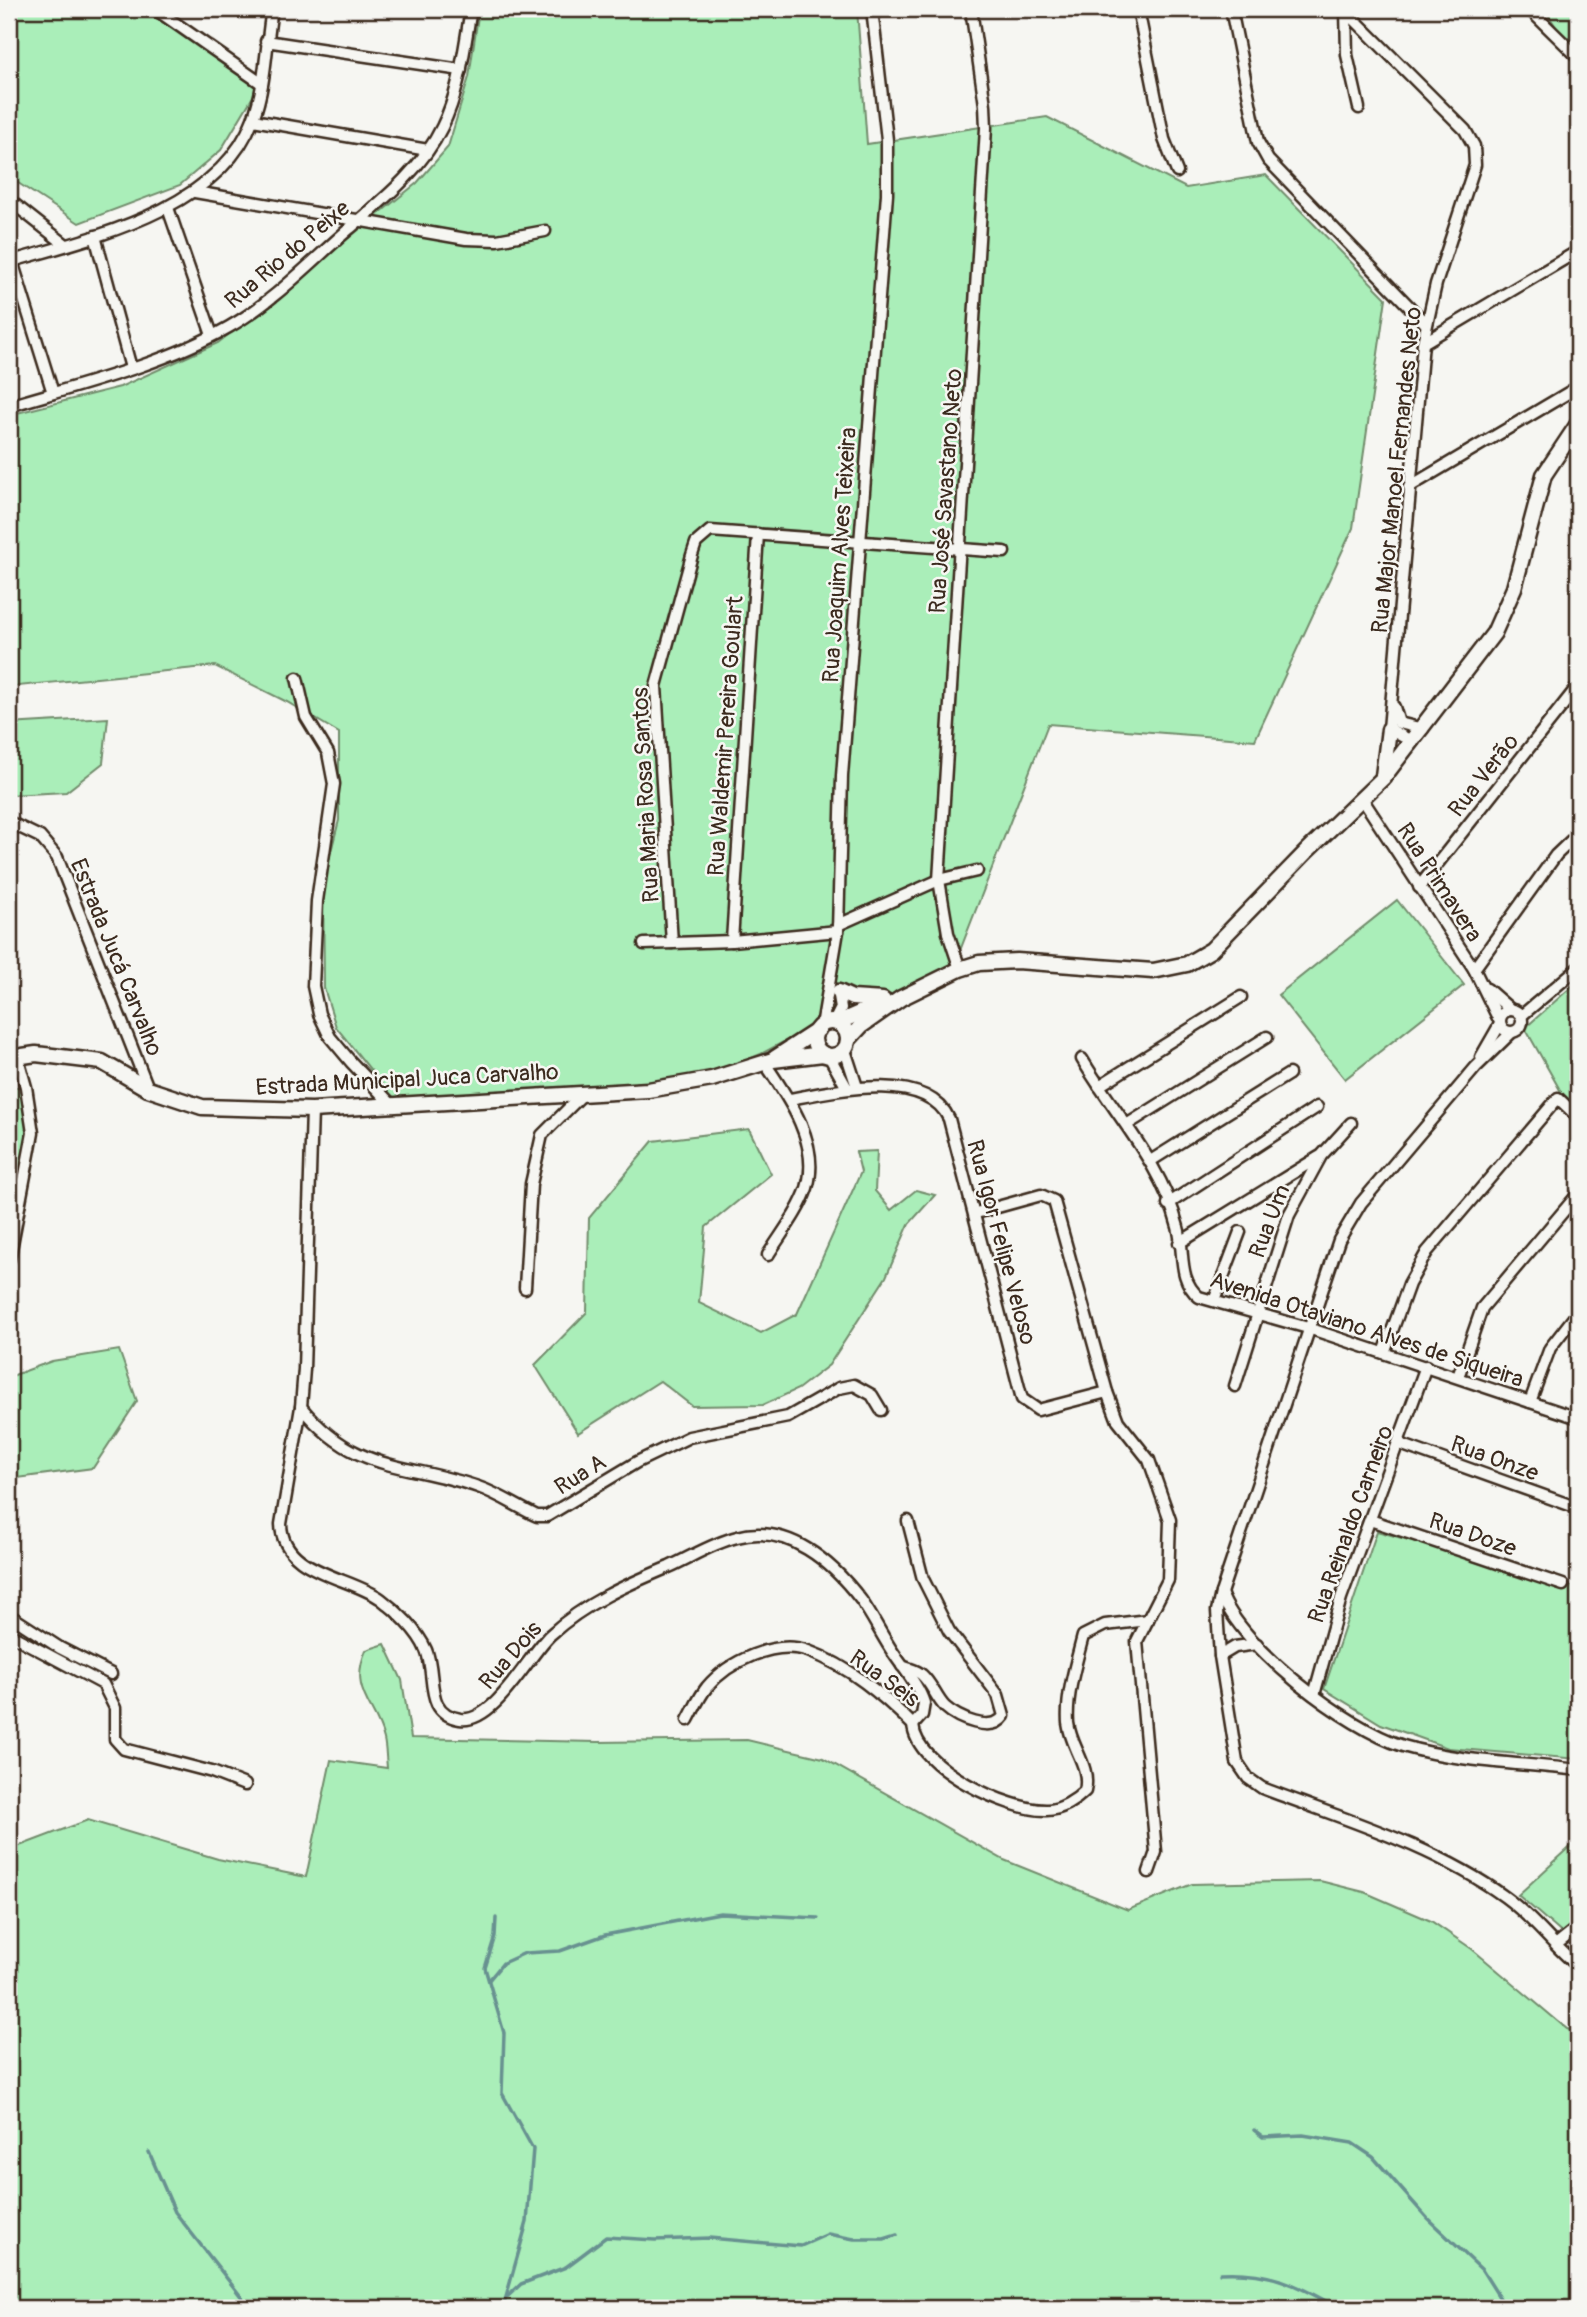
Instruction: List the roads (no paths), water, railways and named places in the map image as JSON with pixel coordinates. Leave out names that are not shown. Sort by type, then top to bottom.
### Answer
[{"type":"street","points":[[155,9],[261,83]]},
{"type":"street","points":[[53,393],[10,261],[94,236],[168,208],[195,192],[224,164],[253,120],[271,9]]},
{"type":"street","name":"Rua Rio do Peixe","points":[[9,406],[131,368],[212,335],[261,304],[357,222],[411,173],[428,150],[451,107],[461,70],[471,9]]},
{"type":"street","name":"Rua Joaquim Alves Teixeira","points":[[828,1025],[838,928],[842,776],[858,540],[887,194],[887,140],[872,9]]},
{"type":"street","name":"Rua José Savastano Neto","points":[[960,968],[948,933],[939,880],[961,548],[985,105],[971,9]]},
{"type":"street","points":[[1138,9],[1164,139],[1177,172]]},
{"type":"street","points":[[1231,9],[1258,142],[1268,160],[1426,324]]},
{"type":"street","points":[[1345,9],[1347,55],[1359,108]]},
{"type":"street","name":"Rua Major Manoel Fernandes Neto","points":[[1345,9],[1465,130],[1474,146],[1475,165],[1426,324],[1423,343],[1389,729]]},
{"type":"street","points":[[1530,9],[1578,57]]},
{"type":"street","points":[[267,41],[461,70]]},
{"type":"street","points":[[253,120],[428,150]]},
{"type":"street","points":[[195,192],[357,222],[486,240],[545,231]]},
{"type":"street","points":[[9,200],[66,245]]},
{"type":"street","points":[[168,208],[212,335]]},
{"type":"street","points":[[94,236],[131,368]]},
{"type":"street","points":[[1423,343],[1578,251]]},
{"type":"street","points":[[1409,487],[1578,387]]},
{"type":"street","points":[[768,1061],[828,1025],[895,999],[960,968],[996,961],[1153,971],[1196,960],[1211,950],[1307,851],[1383,778],[1423,729],[1501,620],[1514,588],[1539,490],[1551,463],[1576,435]]},
{"type":"street","name":"Rua Maria Rosa Santos","points":[[672,943],[656,686],[696,543],[710,531],[758,534]]},
{"type":"street","points":[[758,534],[1004,552]]},
{"type":"street","name":"Rua Waldemir Pereira Goulart","points":[[732,941],[758,534]]},
{"type":"street","points":[[297,678],[306,717],[328,752],[334,785],[317,901],[313,986],[319,1014],[344,1054],[392,1105]]},
{"type":"street","name":"Rua Verão","points":[[1419,887],[1578,686]]},
{"type":"street","points":[[1393,700],[1399,723],[1423,729]]},
{"type":"street","points":[[1383,778],[1389,729],[1413,742]]},
{"type":"street","name":"Rua Primavera","points":[[1363,800],[1474,969],[1499,1022]]},
{"type":"street","name":"Estrada Jucá Carvalho","points":[[9,822],[40,836],[57,858],[148,1089]]},
{"type":"street","points":[[1474,969],[1556,855],[1578,834]]},
{"type":"street","points":[[644,944],[732,941],[838,928],[939,880],[977,871]]},
{"type":"street","points":[[1578,968],[1521,1016],[1521,1027],[1511,1033],[1476,1067],[1361,1203],[1348,1224],[1308,1328],[1221,1592],[1217,1624],[1237,1762],[1248,1778],[1262,1788],[1407,1844],[1503,1895],[1531,1917],[1578,1966]]},
{"type":"street","points":[[833,973],[841,1008],[815,1041],[852,1087]]},
{"type":"street","name":"Rua Primavera","points":[[1484,986],[1511,1010]]},
{"type":"street","points":[[839,992],[852,998],[895,999]]},
{"type":"street","points":[[1099,1086],[1241,997]]},
{"type":"street","points":[[768,1061],[826,1055],[847,1045],[870,1018],[895,999]]},
{"type":"street","points":[[1476,1067],[1503,1013],[1511,1010],[1521,1016]]},
{"type":"street","points":[[1499,1022],[1504,1031],[1511,1033]]},
{"type":"street","points":[[828,1025],[846,1030],[852,1087]]},
{"type":"street","points":[[1128,1124],[1266,1037]]},
{"type":"street","points":[[9,1260],[33,1133],[26,1087],[13,1057]]},
{"type":"street","name":"Estrada Municipal Juca Carvalho","points":[[13,1057],[79,1057],[102,1062],[148,1089],[202,1107],[312,1110],[648,1090],[712,1079],[768,1061]]},
{"type":"street","name":"Avenida Otaviano Alves de Siqueira","points":[[1082,1059],[1152,1160],[1178,1228],[1185,1275],[1192,1291],[1214,1301],[1308,1328],[1578,1418]]},
{"type":"street","points":[[768,1061],[790,1100],[804,1135],[810,1168],[802,1199],[768,1255]]},
{"type":"street","points":[[1152,1160],[1289,1074]]},
{"type":"street","name":"Rua Igor Felipe Veloso","points":[[790,1100],[852,1087],[914,1092],[942,1105],[949,1119],[976,1213],[1022,1399],[1038,1410],[1107,1392]]},
{"type":"street","points":[[525,1288],[531,1184],[542,1135],[583,1094]]},
{"type":"street","points":[[1384,1353],[1409,1284],[1427,1252],[1558,1098],[1578,1117]]},
{"type":"street","points":[[1168,1204],[1317,1107]]},
{"type":"street","name":"Rua Dois","points":[[312,1110],[301,1407],[281,1537],[296,1557],[376,1595],[396,1613],[425,1647],[432,1669],[434,1700],[447,1715],[468,1719],[489,1709],[550,1635],[607,1595],[723,1541],[754,1534],[775,1535],[794,1542],[827,1561],[865,1606],[922,1698],[922,1715]]},
{"type":"street","name":"Rua Um","points":[[1235,1386],[1289,1215],[1321,1156],[1351,1123]]},
{"type":"street","points":[[1179,1243],[1321,1156]]},
{"type":"street","points":[[1458,1377],[1482,1308],[1578,1194]]},
{"type":"street","points":[[976,1213],[1041,1195],[1054,1201],[1107,1392],[1118,1421],[1149,1460],[1170,1520],[1168,1580],[1138,1642],[1156,1852],[1149,1872]]},
{"type":"street","points":[[1214,1301],[1240,1232]]},
{"type":"street","points":[[1530,1402],[1550,1348],[1578,1312]]},
{"type":"street","name":"Rua Reinaldo Carneiro","points":[[1314,1695],[1341,1598],[1400,1444],[1426,1366]]},
{"type":"street","name":"Rua A","points":[[301,1407],[318,1427],[351,1452],[371,1461],[478,1487],[537,1516],[547,1516],[637,1462],[689,1437],[788,1417],[839,1388],[853,1385],[872,1395],[881,1410]]},
{"type":"street","name":"Rua Onze","points":[[1400,1444],[1578,1508]]},
{"type":"street","name":"Rua Doze","points":[[1370,1520],[1563,1585]]},
{"type":"street","points":[[902,1666],[922,1675],[943,1705],[964,1717],[989,1724],[997,1723],[1004,1716],[998,1695],[949,1631],[922,1579],[908,1521]]},
{"type":"street","points":[[1221,1592],[1226,1606],[1257,1644],[1314,1695],[1399,1745],[1426,1751],[1578,1770]]},
{"type":"street","points":[[9,1615],[60,1648],[111,1674]]},
{"type":"street","points":[[913,1725],[921,1746],[949,1775],[1028,1807],[1057,1809],[1086,1791],[1088,1780],[1072,1743],[1068,1722],[1083,1636],[1105,1625],[1148,1620]]},
{"type":"street","points":[[9,1634],[103,1684],[113,1700],[115,1739],[124,1749],[212,1772],[245,1786]]},
{"type":"street","points":[[1220,1656],[1235,1647],[1257,1644]]},
{"type":"street","name":"Rua Seis","points":[[688,1720],[707,1688],[730,1668],[768,1651],[799,1649],[810,1651],[872,1687],[913,1725],[922,1715]]},
{"type":"street","points":[[1557,1944],[1578,1927]]},
{"type":"waterway","points":[[489,1980],[503,1963],[525,1953],[560,1951],[605,1935],[720,1913],[818,1918]]},
{"type":"waterway","points":[[496,1918],[495,1936],[485,1968],[504,2033],[502,2093],[533,2149],[527,2222],[503,2308]]},
{"type":"waterway","points":[[1254,2130],[1263,2137],[1303,2135],[1352,2143],[1373,2157],[1428,2219],[1482,2270],[1506,2308]]},
{"type":"waterway","points":[[149,2152],[175,2212],[250,2308]]},
{"type":"waterway","points":[[506,2298],[521,2284],[566,2267],[606,2237],[655,2240],[709,2238],[801,2246],[828,2234],[854,2239],[884,2239],[897,2235]]},
{"type":"waterway","points":[[1220,2273],[1253,2274],[1282,2281],[1310,2292],[1338,2308]]}]
